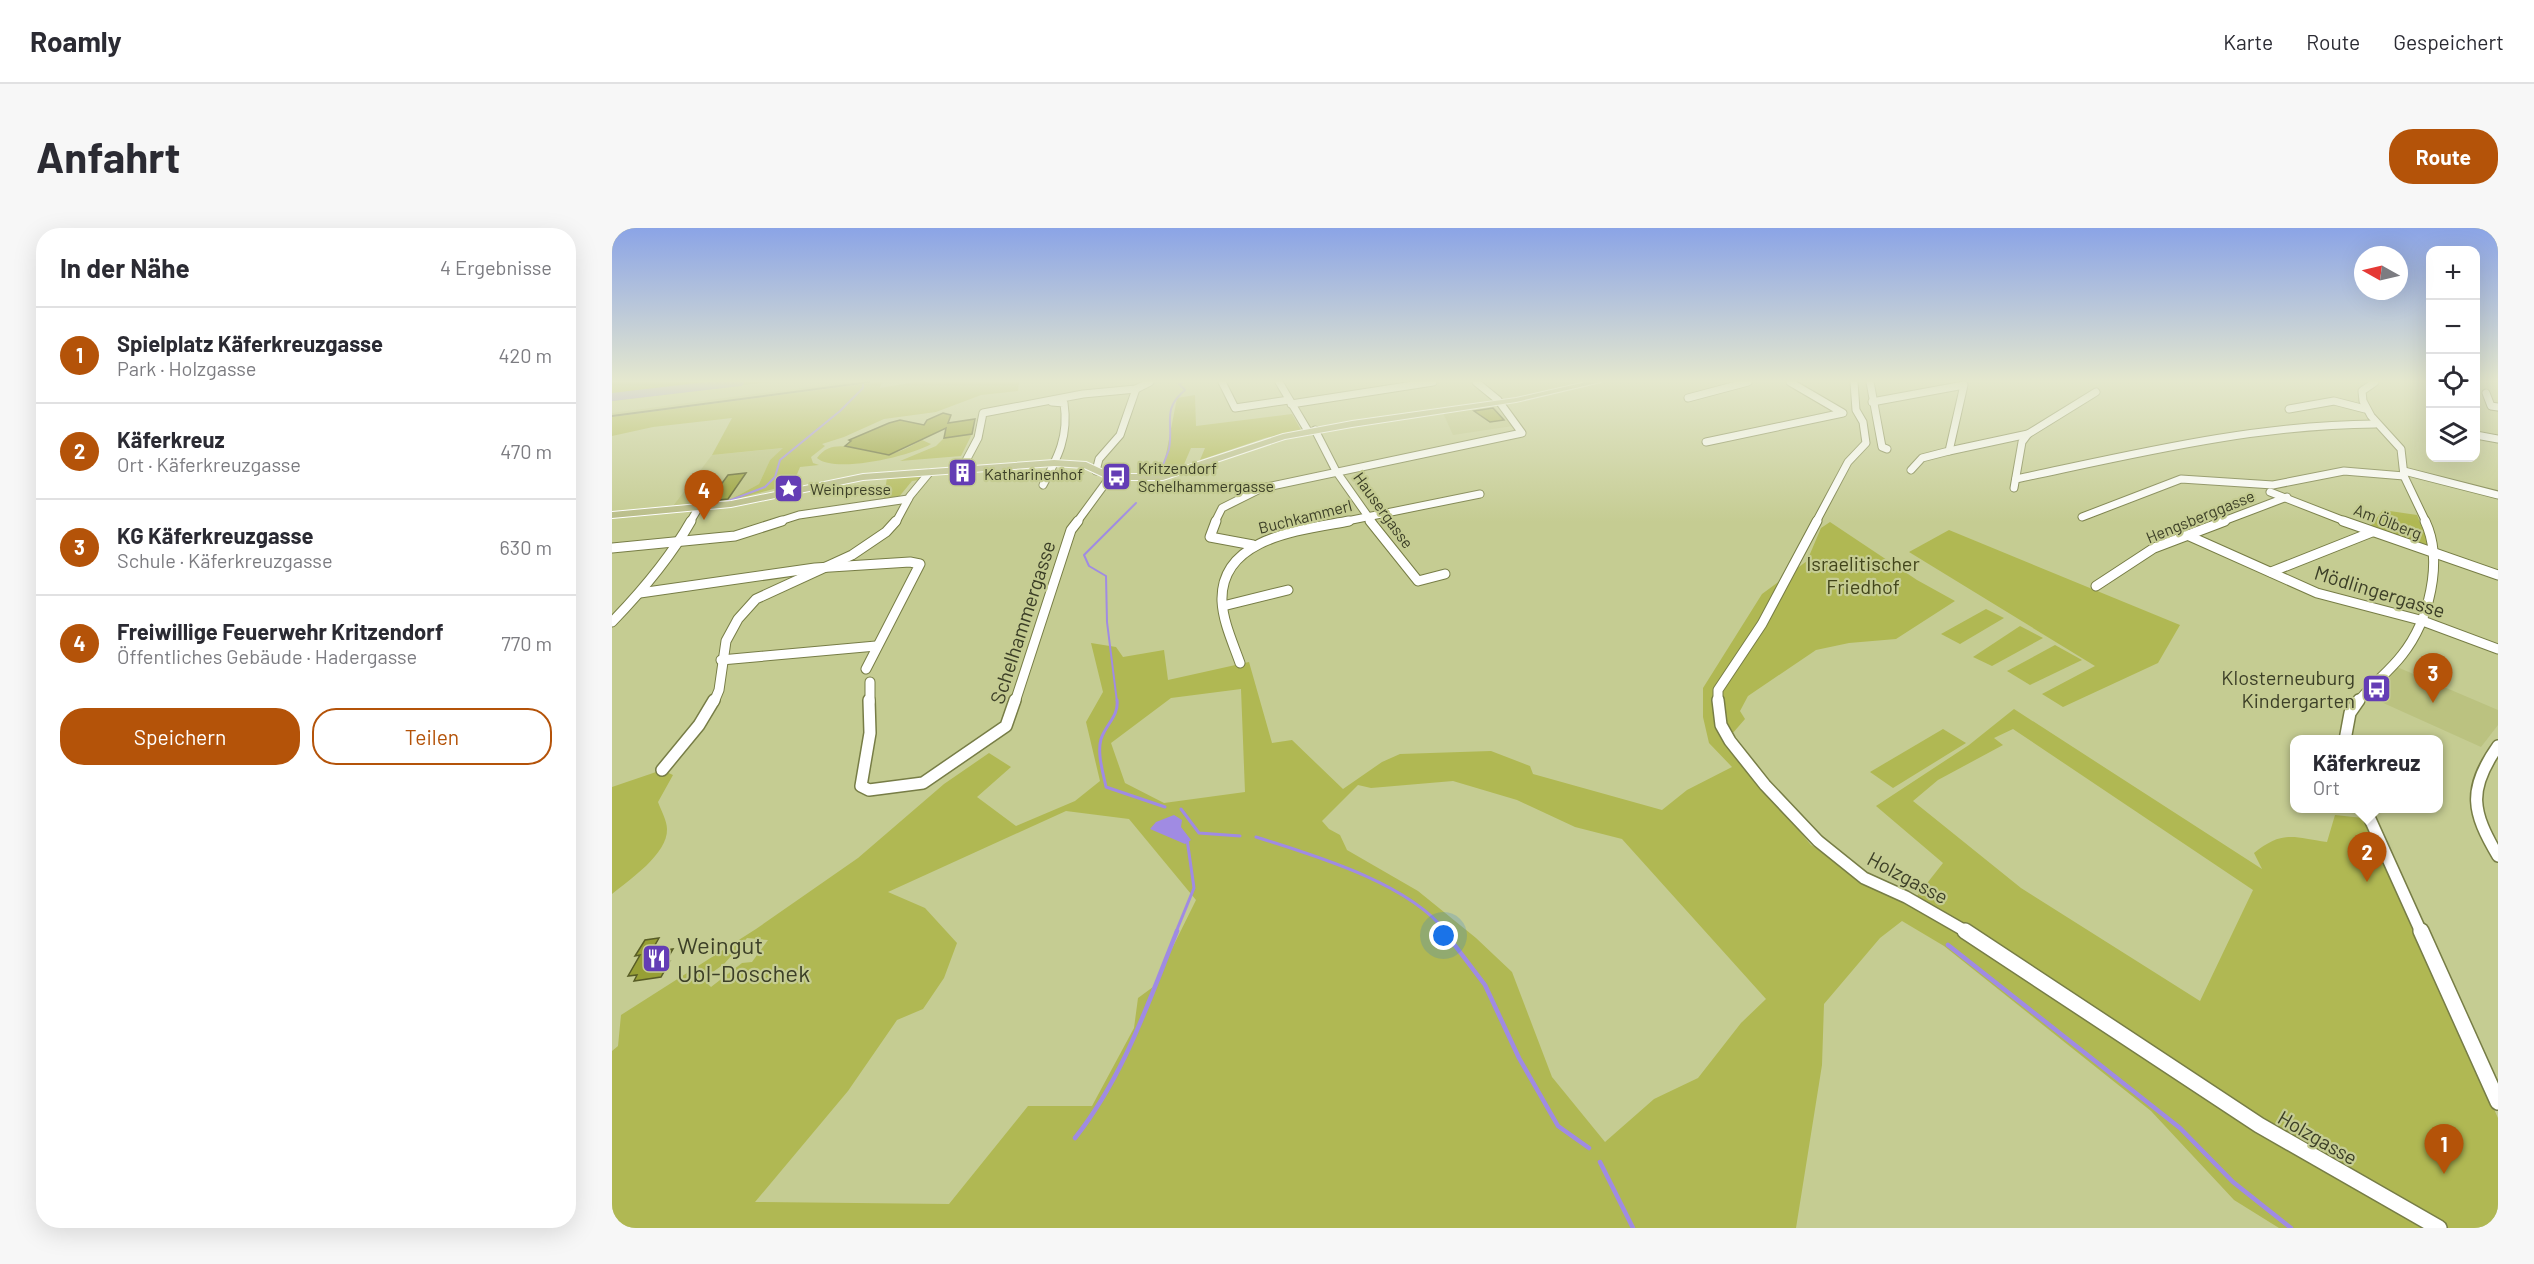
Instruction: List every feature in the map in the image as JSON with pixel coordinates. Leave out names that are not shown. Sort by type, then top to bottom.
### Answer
[{"type":"main road","points":[[612,514],[731,504],[863,477],[1054,463],[1081,464],[1110,477],[1163,477],[1263,442],[1328,429]]},
{"type":"street","points":[[961,470],[978,438],[979,429]]},
{"type":"street","points":[[1042,485],[1066,440],[1067,429]]},
{"type":"street","points":[[1096,471],[1099,459],[1120,435],[1122,429]]},
{"type":"street","points":[[1253,545],[1210,537],[1213,522],[1222,508],[1262,488],[1428,455],[1522,433],[1519,429]]},
{"type":"street","points":[[1706,442],[1769,429]]},
{"type":"street","name":"Holzgasse","points":[[1864,429],[1866,443],[1848,462],[1768,615],[1718,690],[1721,725],[1730,741],[1765,785],[1818,841],[1864,878],[1906,897],[1959,927],[2259,1125],[2439,1228]]},
{"type":"street","points":[[1881,429],[1882,447],[1887,448]]},
{"type":"street","points":[[1949,451],[1955,429]]},
{"type":"street","points":[[1911,470],[1922,458],[2028,434],[2037,429]]},
{"type":"street","points":[[2016,479],[2240,432],[2276,429]]},
{"type":"street","points":[[2346,735],[2352,708],[2368,686],[2402,656],[2420,620],[2436,555],[2404,474],[2405,461],[2402,450],[2380,429]]},
{"type":"street","name":"Hausergasse","points":[[1312,431],[1366,516],[1418,581],[1446,574]]},
{"type":"street","points":[[2014,488],[2022,442],[2028,434]]},
{"type":"street","points":[[2480,436],[2498,439]]},
{"type":"street","points":[[2082,517],[2131,496],[2181,479],[2273,484],[2344,471],[2404,474],[2498,495]]},
{"type":"street","points":[[662,770],[716,696],[722,679],[721,660],[736,620],[756,599],[827,567],[886,532],[894,525],[908,499],[929,473]]},
{"type":"street","name":"Schelhammergasse","points":[[870,682],[868,690],[871,712],[868,754],[861,786],[869,790],[923,783],[1006,726],[1042,625],[1071,530],[1110,477]]},
{"type":"street","name":"Am Ölberg","points":[[2270,492],[2372,532],[2498,575]]},
{"type":"street","name":"Buchkammerl","points":[[1240,663],[1225,626],[1223,606],[1225,574],[1232,561],[1253,545],[1279,535],[1480,494]]},
{"type":"street","name":"Hengsberggasse","points":[[2096,586],[2154,548],[2287,497]]},
{"type":"street","points":[[612,548],[735,536],[799,515],[908,499]]},
{"type":"street","points":[[613,618],[640,593],[679,542],[699,507]]},
{"type":"street","points":[[2271,572],[2372,532]]},
{"type":"street","name":"Mödlingergasse","points":[[2187,536],[2332,598],[2420,620],[2498,649]]},
{"type":"street","points":[[640,593],[763,574],[827,567],[910,562],[920,564],[866,669]]},
{"type":"street","points":[[1223,606],[1288,590]]},
{"type":"street","points":[[721,660],[876,646]]},
{"type":"street","points":[[2498,746],[2486,762],[2474,795],[2487,839],[2498,856]]},
{"type":"street","points":[[2367,813],[2498,1102]]},
{"type":"shaded area","points":[[1450,429],[1495,429],[1453,435]]},
{"type":"shaded area","points":[[784,448],[770,460],[759,484],[728,501],[673,506],[712,455]]},
{"type":"shaded area","points":[[2397,667],[2498,710],[2498,725],[2481,747],[2370,697]]},
{"type":"shaded area","points":[[1174,815],[1182,820],[1181,827],[1191,840],[1185,844],[1150,829],[1156,822]]},
{"type":"green space","points":[[612,429],[645,429],[612,436]]},
{"type":"green space","points":[[726,429],[863,429],[822,444],[825,446],[811,457],[813,463],[819,465],[800,467],[793,484],[728,501],[759,484],[770,460],[783,448],[712,455]]},
{"type":"green space","points":[[1171,429],[1301,430],[1265,438],[1200,460],[1205,448],[1191,448],[1182,469],[1162,475]]},
{"type":"green space","points":[[972,434],[961,456],[900,461],[936,446],[944,438]]},
{"type":"green space","points":[[922,440],[931,444],[907,454],[873,462],[840,464],[817,458],[832,447],[841,446],[891,454]]},
{"type":"green space","points":[[917,476],[921,478],[912,481],[898,498],[884,500],[887,477]]},
{"type":"green space","points":[[2383,510],[2417,515],[2431,550],[2369,528]]},
{"type":"green space","name":"Israelitischer Friedhof","points":[[1830,522],[1917,580],[1955,601],[1896,639],[1849,643],[1816,650],[1748,696],[1740,711],[1745,719],[1725,742],[1811,845],[1894,899],[1917,896],[1943,863],[1876,806],[1969,745],[2014,709],[2262,869],[2254,853],[2273,841],[2297,837],[2327,842],[2335,815],[2363,818],[2498,1118],[2498,1228],[2279,1228],[2234,1200],[2151,1111],[1944,946],[1902,921],[1880,938],[1824,1004],[1822,1065],[1796,1228],[612,1228],[612,1051],[618,1046],[621,1015],[756,929],[858,858],[944,784],[989,753],[1011,767],[977,797],[1016,826],[1075,801],[1100,781],[1086,722],[1103,692],[1091,643],[1116,647],[1123,657],[1164,650],[1168,680],[1249,662],[1272,743],[1292,740],[1343,789],[1382,762],[1400,754],[1491,751],[1530,766],[1533,774],[1662,810],[1687,790],[1732,767],[1709,743],[1703,717],[1703,688],[1762,594],[1807,561],[1821,528]],"holes":[[[1241,689],[1245,792],[1164,803],[1125,783],[1111,743],[1171,698]],[[2013,729],[2253,890],[2200,1001],[2021,888],[1913,801],[1938,780],[2003,745],[1994,738]],[[1453,781],[1517,800],[1575,827],[1622,839],[1766,999],[1741,1023],[1698,1078],[1654,1099],[1605,1142],[1552,1077],[1512,972],[1476,938],[1418,891],[1347,850],[1340,835],[1329,829],[1322,821],[1358,785],[1371,788]],[[1066,811],[1129,819],[1196,900],[1153,987],[1138,998],[1134,1028],[1092,1106],[1028,1106],[949,1204],[755,1202],[848,1091],[897,1020],[923,1009],[944,978],[957,943],[925,908],[888,892]],[[747,938],[768,940],[752,962],[742,963],[711,987],[703,979],[724,964]]]},
{"type":"green space","points":[[1949,530],[2180,625],[2158,663],[2063,707],[2042,694],[2095,666],[1909,552]]},
{"type":"green space","points":[[1986,609],[2004,618],[1960,644],[1941,634]]},
{"type":"green space","points":[[2020,626],[2043,638],[1992,666],[1973,657]]},
{"type":"green space","points":[[2055,645],[2082,660],[2030,685],[2007,671]]},
{"type":"green space","points":[[1943,729],[1966,743],[1893,788],[1870,772]]},
{"type":"green space","points":[[662,770],[673,775],[658,802],[667,826],[666,838],[655,857],[612,894],[612,787]]},
{"type":"building","points":[[876,429],[945,429],[889,455],[845,446],[851,441],[849,440]]},
{"type":"building","points":[[946,429],[973,429],[972,434],[944,438]]},
{"type":"building","points":[[746,473],[728,499],[709,501],[728,475]]},
{"type":"building","name":"Weingut Ubl-Doschek","points":[[659,938],[651,952],[673,949],[666,961],[670,961],[661,977],[634,981],[637,975],[628,976],[640,955],[635,956],[645,940]]},
{"type":"waterway","points":[[723,503],[765,487],[775,477],[780,460],[818,429]]},
{"type":"waterway","points":[[1162,468],[1169,449],[1170,429]]},
{"type":"waterway","points":[[1117,702],[1107,622],[1106,576],[1089,566],[1084,555],[1136,503]]},
{"type":"waterway","points":[[1117,702],[1116,711],[1103,734],[1100,745],[1106,787],[1165,807]]},
{"type":"waterway","points":[[1181,809],[1199,833],[1240,836]]},
{"type":"waterway","points":[[1256,837],[1331,862],[1385,885],[1430,915],[1446,932]]},
{"type":"waterway","points":[[1176,932],[1194,888],[1187,839]]},
{"type":"waterway","points":[[1075,1138],[1108,1090],[1134,1038],[1177,931]]},
{"type":"waterway","points":[[1444,931],[1485,985],[1519,1058],[1558,1126],[1589,1148]]},
{"type":"waterway","points":[[1948,945],[2180,1128],[2233,1182],[2291,1228]]},
{"type":"waterway","points":[[1600,1162],[1633,1228]]},
{"type":"place","name":"Katharinenhof","points":[[963,473]]},
{"type":"place","name":"Kritzendorf Schelhammergasse","points":[[1117,476]]},
{"type":"place","name":"Weinpresse","points":[[789,488]]},
{"type":"place","name":"Freiwillige Feuerwehr Kritzendorf","points":[[704,520]]},
{"type":"place","name":"Klosterneuburg Kindergarten","points":[[2376,689]]},
{"type":"place","name":"KG Käferkreuzgasse","points":[[2433,703]]},
{"type":"place","name":"Käferkreuz","points":[[2367,882]]},
{"type":"place","name":"Weingut Ubl-Doschek","points":[[656,958]]},
{"type":"place","name":"Spielplatz Käferkreuzgasse","points":[[2444,1174]]}]
